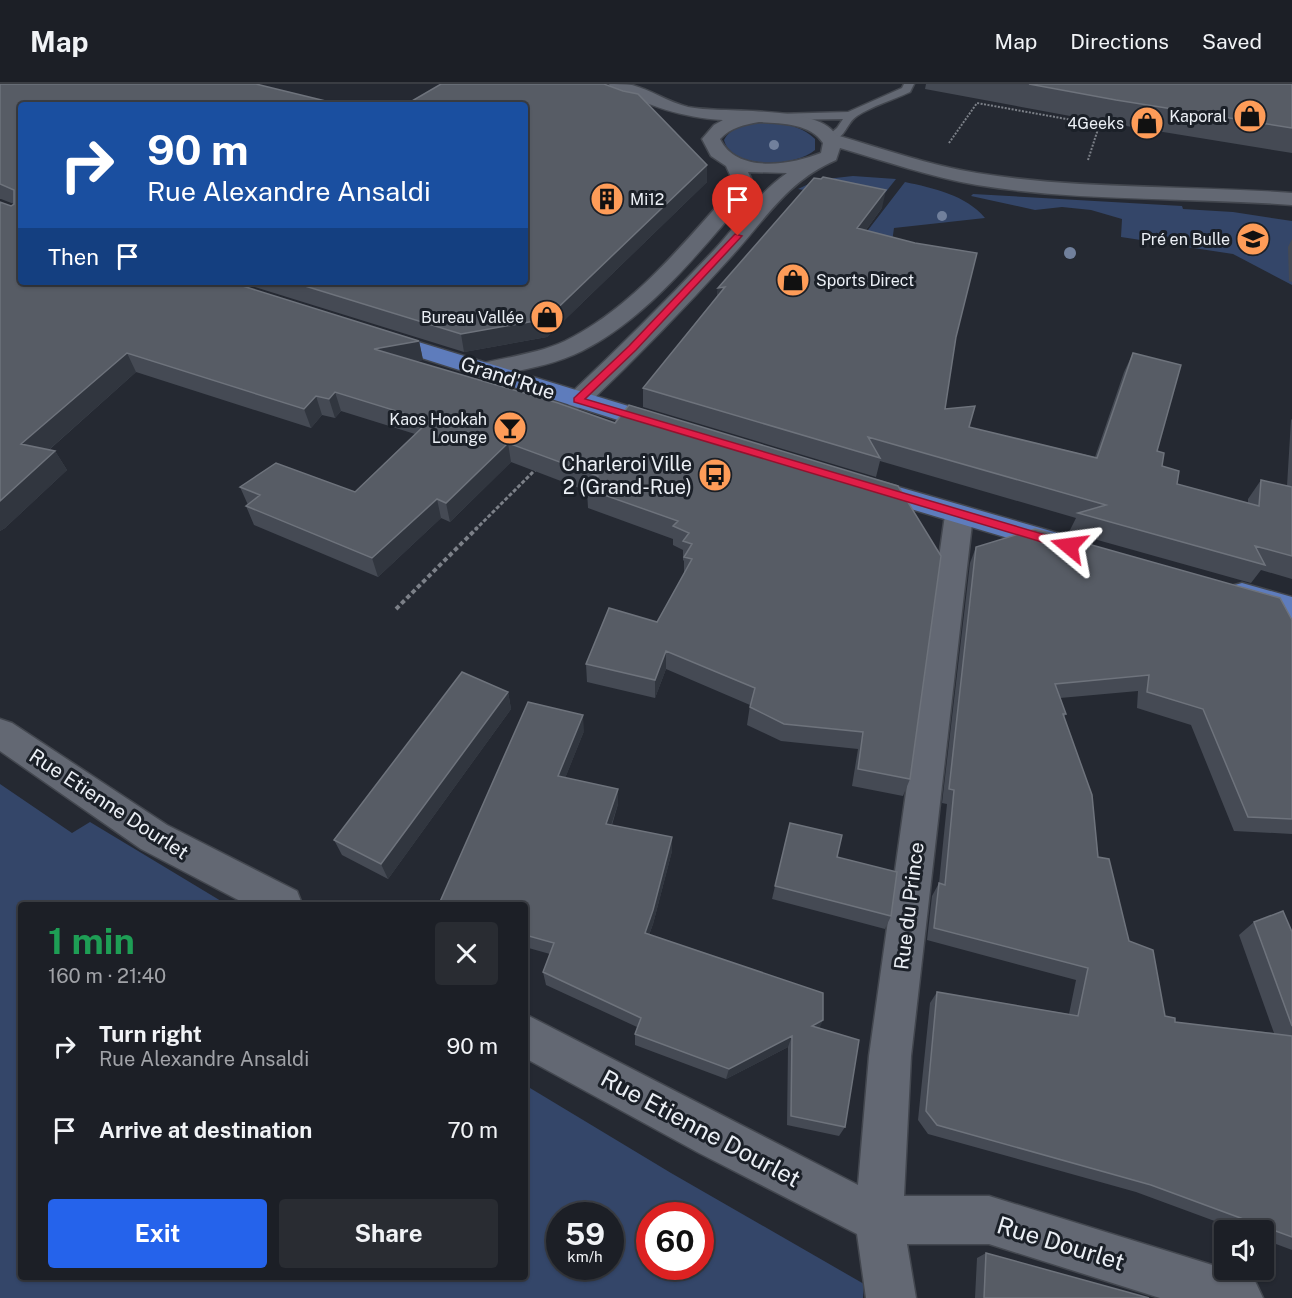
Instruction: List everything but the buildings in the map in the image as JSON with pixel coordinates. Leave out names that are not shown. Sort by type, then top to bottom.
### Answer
[{"type":"main road","name":"Grand'Rue","points":[[360,330],[578,400],[691,433]]},
{"type":"main road","points":[[836,478],[1084,550]]},
{"type":"main road","points":[[1221,588],[1292,608]]},
{"type":"street","points":[[617,84],[652,102],[691,113],[777,117],[807,123],[824,132],[824,153]]},
{"type":"street","points":[[758,117],[726,124],[716,131],[711,139],[713,148],[721,156],[734,163],[774,170],[824,153],[921,165],[996,181],[1113,190],[1292,199]]},
{"type":"street","points":[[824,153],[919,177],[998,189],[1292,207]]},
{"type":"street","points":[[578,400],[633,348],[724,252],[778,188],[824,153]]},
{"type":"street","points":[[485,370],[550,356],[599,332],[651,287],[745,188],[734,163]]},
{"type":"street","points":[[599,332],[596,340],[606,349],[615,352],[633,348]]},
{"type":"street","name":"Rue du Prince","points":[[891,1298],[879,1220],[890,1056],[959,515]]},
{"type":"street","name":"Rue Etienne Dourlet","points":[[0,733],[154,837],[279,902]]},
{"type":"street","name":"Rue Etienne Dourlet","points":[[528,1037],[715,1137],[879,1220]]},
{"type":"street","name":"Rue Dourlet","points":[[879,1220],[989,1220],[1238,1298]]},
{"type":"lane","points":[[777,117],[850,115],[906,90],[909,84]]},
{"type":"lane","points":[[824,153],[842,130],[850,115]]},
{"type":"path","points":[[945,150],[977,103],[1072,120],[1108,123]]},
{"type":"path","points":[[396,609],[539,466]]},
{"type":"shaded area","points":[[759,123],[782,124],[803,130],[815,139],[815,150],[794,160],[765,163],[739,157],[729,150],[724,140],[730,132]]},
{"type":"shaded area","points":[[853,176],[896,179],[877,203],[798,189],[817,180]]},
{"type":"shaded area","points":[[905,182],[959,198],[985,218],[894,228],[892,242],[855,247]]},
{"type":"shaded area","points":[[973,194],[1182,206],[1183,209],[1233,212],[1292,221],[1292,285],[1233,254],[1121,237],[1122,219],[1091,210],[1062,207],[1035,210],[971,196]]},
{"type":"shaded area","points":[[0,784],[72,833],[90,822],[223,902],[18,902],[18,1280],[528,1280],[528,1087],[671,1173],[864,1284],[863,1298],[0,1298]]},
{"type":"place","name":"Kaporal","points":[[1250,116]]},
{"type":"place","name":"4Geeks","points":[[1147,123]]},
{"type":"place","name":"Mi12","points":[[607,199]]},
{"type":"place","name":"Pré en Bulle","points":[[1253,239]]},
{"type":"place","name":"Sports Direct","points":[[793,280]]},
{"type":"place","name":"Bureau Vallée","points":[[547,317]]},
{"type":"place","name":"Kaos Hookah Lounge","points":[[510,428]]},
{"type":"place","name":"Charleroi Ville 2 (Grand-Rue)","points":[[715,475]]},
{"type":"route","points":[[738,236],[633,348],[578,400],[1069,546]]}]
